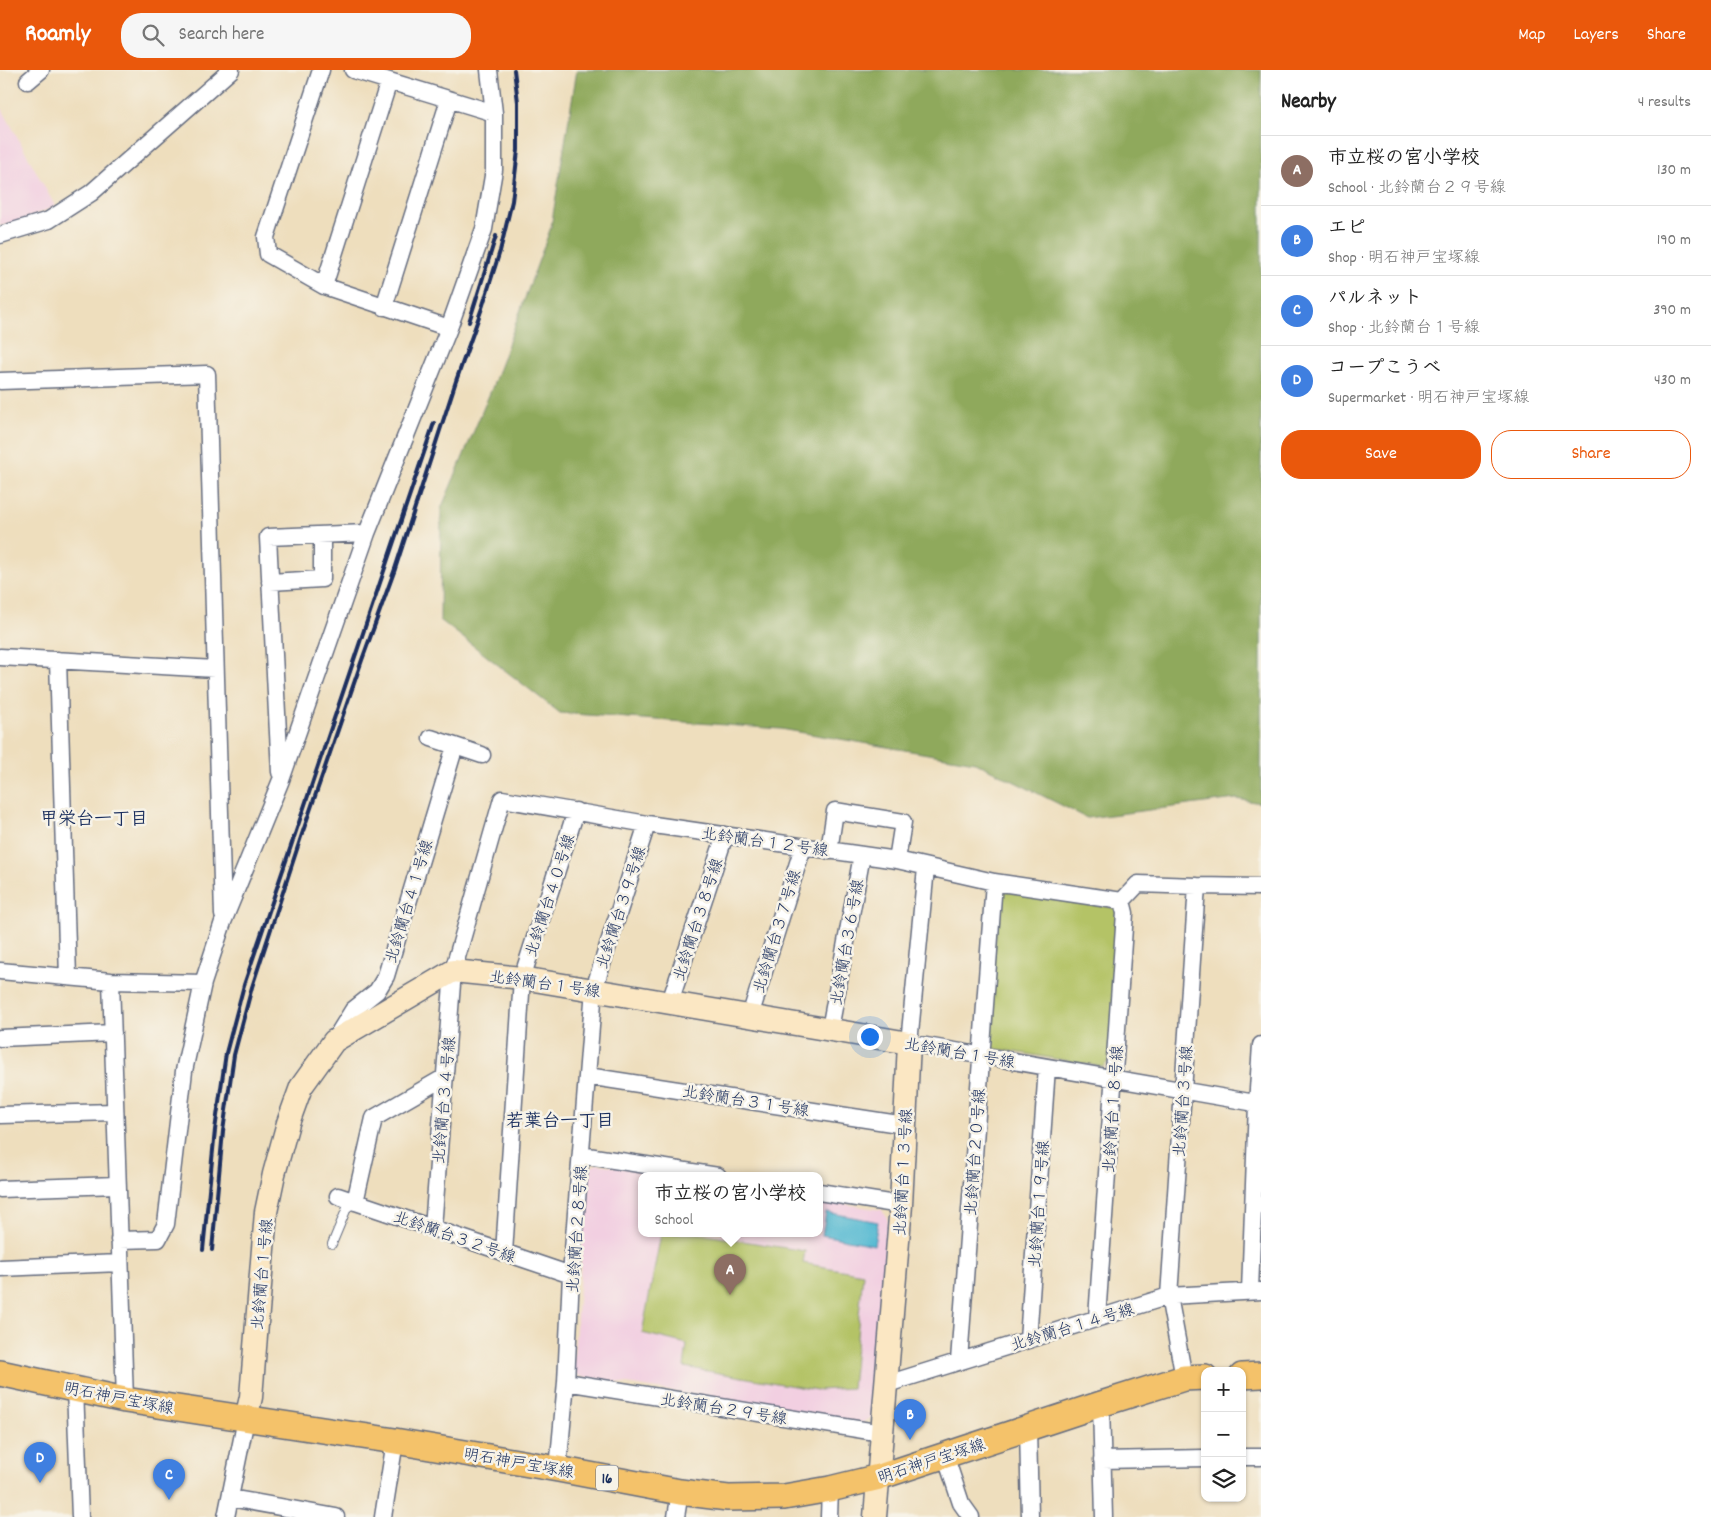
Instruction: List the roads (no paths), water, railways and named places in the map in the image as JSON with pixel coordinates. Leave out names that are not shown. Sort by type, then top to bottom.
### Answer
[{"type":"main road","name":"明石神戸宝塚線","points":[[0,1373],[125,1400],[246,1420],[395,1441],[558,1468],[680,1492],[728,1498],[774,1497],[830,1489],[879,1477],[1100,1404],[1195,1378]]},
{"type":"main road","points":[[1246,1376],[1261,1375]]},
{"type":"street","points":[[0,235],[49,220],[91,192],[231,70]]},
{"type":"street","points":[[321,70],[266,237],[268,254],[324,286],[449,328]]},
{"type":"street","points":[[353,70],[494,113]]},
{"type":"street","points":[[119,1240],[158,1239],[166,1224],[184,1071],[203,982],[223,922],[281,780],[367,533],[449,328],[484,229],[494,170],[494,113],[489,70]]},
{"type":"street","points":[[324,286],[389,81]]},
{"type":"street","points":[[384,307],[449,100]]},
{"type":"street","points":[[0,381],[207,374],[223,922]]},
{"type":"street","points":[[281,780],[268,537],[367,533]]},
{"type":"street","points":[[270,582],[322,579],[322,535]]},
{"type":"street","points":[[0,657],[215,669]]},
{"type":"street","points":[[58,660],[68,977]]},
{"type":"street","points":[[431,738],[482,755]]},
{"type":"street","name":"北鈴蘭台４１号線","points":[[334,1041],[354,1010],[377,990],[386,976],[455,746]]},
{"type":"street","name":"北鈴蘭台１２号線","points":[[453,971],[502,799],[647,824],[897,860],[994,882],[1122,901]]},
{"type":"street","points":[[829,851],[835,811],[903,822],[897,860]]},
{"type":"street","name":"北鈴蘭台４０号線","points":[[504,1253],[522,978],[576,812]]},
{"type":"street","name":"北鈴蘭台３９号線","points":[[594,989],[647,824]]},
{"type":"street","name":"北鈴蘭台３８号線","points":[[670,1002],[725,835]]},
{"type":"street","name":"北鈴蘭台３７号線","points":[[750,1016],[803,847]]},
{"type":"street","name":"北鈴蘭台３６号線","points":[[830,1029],[862,855]]},
{"type":"street","name":"北鈴蘭台１３号線","points":[[875,1517],[901,1205],[909,1043],[926,868]]},
{"type":"street","name":"北鈴蘭台２０号線","points":[[959,1362],[994,882]]},
{"type":"street","points":[[1122,901],[1138,884],[1261,887]]},
{"type":"street","name":"北鈴蘭台３号線","points":[[1195,1378],[1169,1296],[1197,886]]},
{"type":"street","name":"北鈴蘭台１８号線","points":[[1097,1318],[1126,913],[1122,901]]},
{"type":"street","points":[[0,971],[112,981],[203,982]]},
{"type":"street","name":"北鈴蘭台１号線","points":[[226,1517],[251,1397],[266,1212],[288,1123],[301,1087],[334,1041],[453,971],[522,978],[594,989],[1259,1104]]},
{"type":"street","name":"北鈴蘭台３４号線","points":[[433,1228],[453,971]]},
{"type":"street","points":[[112,981],[125,1400]]},
{"type":"street","name":"北鈴蘭台２８号線","points":[[558,1468],[566,1382],[572,1275],[594,989]]},
{"type":"street","points":[[0,1038],[113,1033]]},
{"type":"street","points":[[1255,1291],[1261,1045]]},
{"type":"street","name":"北鈴蘭台１９号線","points":[[1028,1340],[1047,1067]]},
{"type":"street","name":"北鈴蘭台３１号線","points":[[587,1076],[905,1125]]},
{"type":"street","points":[[356,1202],[374,1118],[445,1077]]},
{"type":"street","points":[[0,1115],[115,1112]]},
{"type":"street","points":[[581,1155],[692,1172]]},
{"type":"street","points":[[0,1189],[117,1185]]},
{"type":"street","points":[[823,1193],[901,1205]]},
{"type":"street","name":"北鈴蘭台３２号線","points":[[338,1196],[572,1275]]},
{"type":"street","points":[[0,1268],[120,1263]]},
{"type":"street","name":"北鈴蘭台１４号線","points":[[887,1384],[1169,1296],[1255,1291]]},
{"type":"street","name":"北鈴蘭台２９号線","points":[[566,1382],[882,1433]]},
{"type":"street","points":[[75,1388],[80,1517]]},
{"type":"street","points":[[1100,1404],[1104,1517]]},
{"type":"street","points":[[1028,1428],[1030,1517]]},
{"type":"street","points":[[383,1517],[395,1441]]},
{"type":"street","points":[[945,1456],[961,1503],[971,1517]]},
{"type":"street","points":[[1246,1457],[1261,1457]]},
{"type":"street","points":[[1102,1460],[1201,1458]]},
{"type":"street","points":[[829,1517],[830,1489]]},
{"type":"street","points":[[676,1517],[680,1492]]},
{"type":"street","points":[[230,1498],[308,1515],[336,1517]]},
{"type":"lane","points":[[332,1244],[348,1208],[356,1202]]},
{"type":"water","points":[[826,1212],[878,1222],[874,1245],[823,1235]]},
{"type":"railway","points":[[212,1250],[223,1131],[234,1055],[252,987],[301,837],[395,569],[500,251],[512,201],[518,150],[518,102],[514,70]]},
{"type":"railway","points":[[469,322],[496,236]]},
{"type":"railway","points":[[203,1250],[215,1130],[226,1053],[244,985],[434,423]]},
{"type":"place","name":"市立桜の宮小学校","points":[[730,1295]]},
{"type":"place","name":"エピ","points":[[910,1440]]},
{"type":"place","name":"コープこうべ","points":[[40,1483]]},
{"type":"place","name":"パルネット","points":[[169,1500]]},
{"type":"district","name":"甲栄台一丁目","points":[[94,818]]},
{"type":"district","name":"若葉台一丁目","points":[[560,1120]]}]
